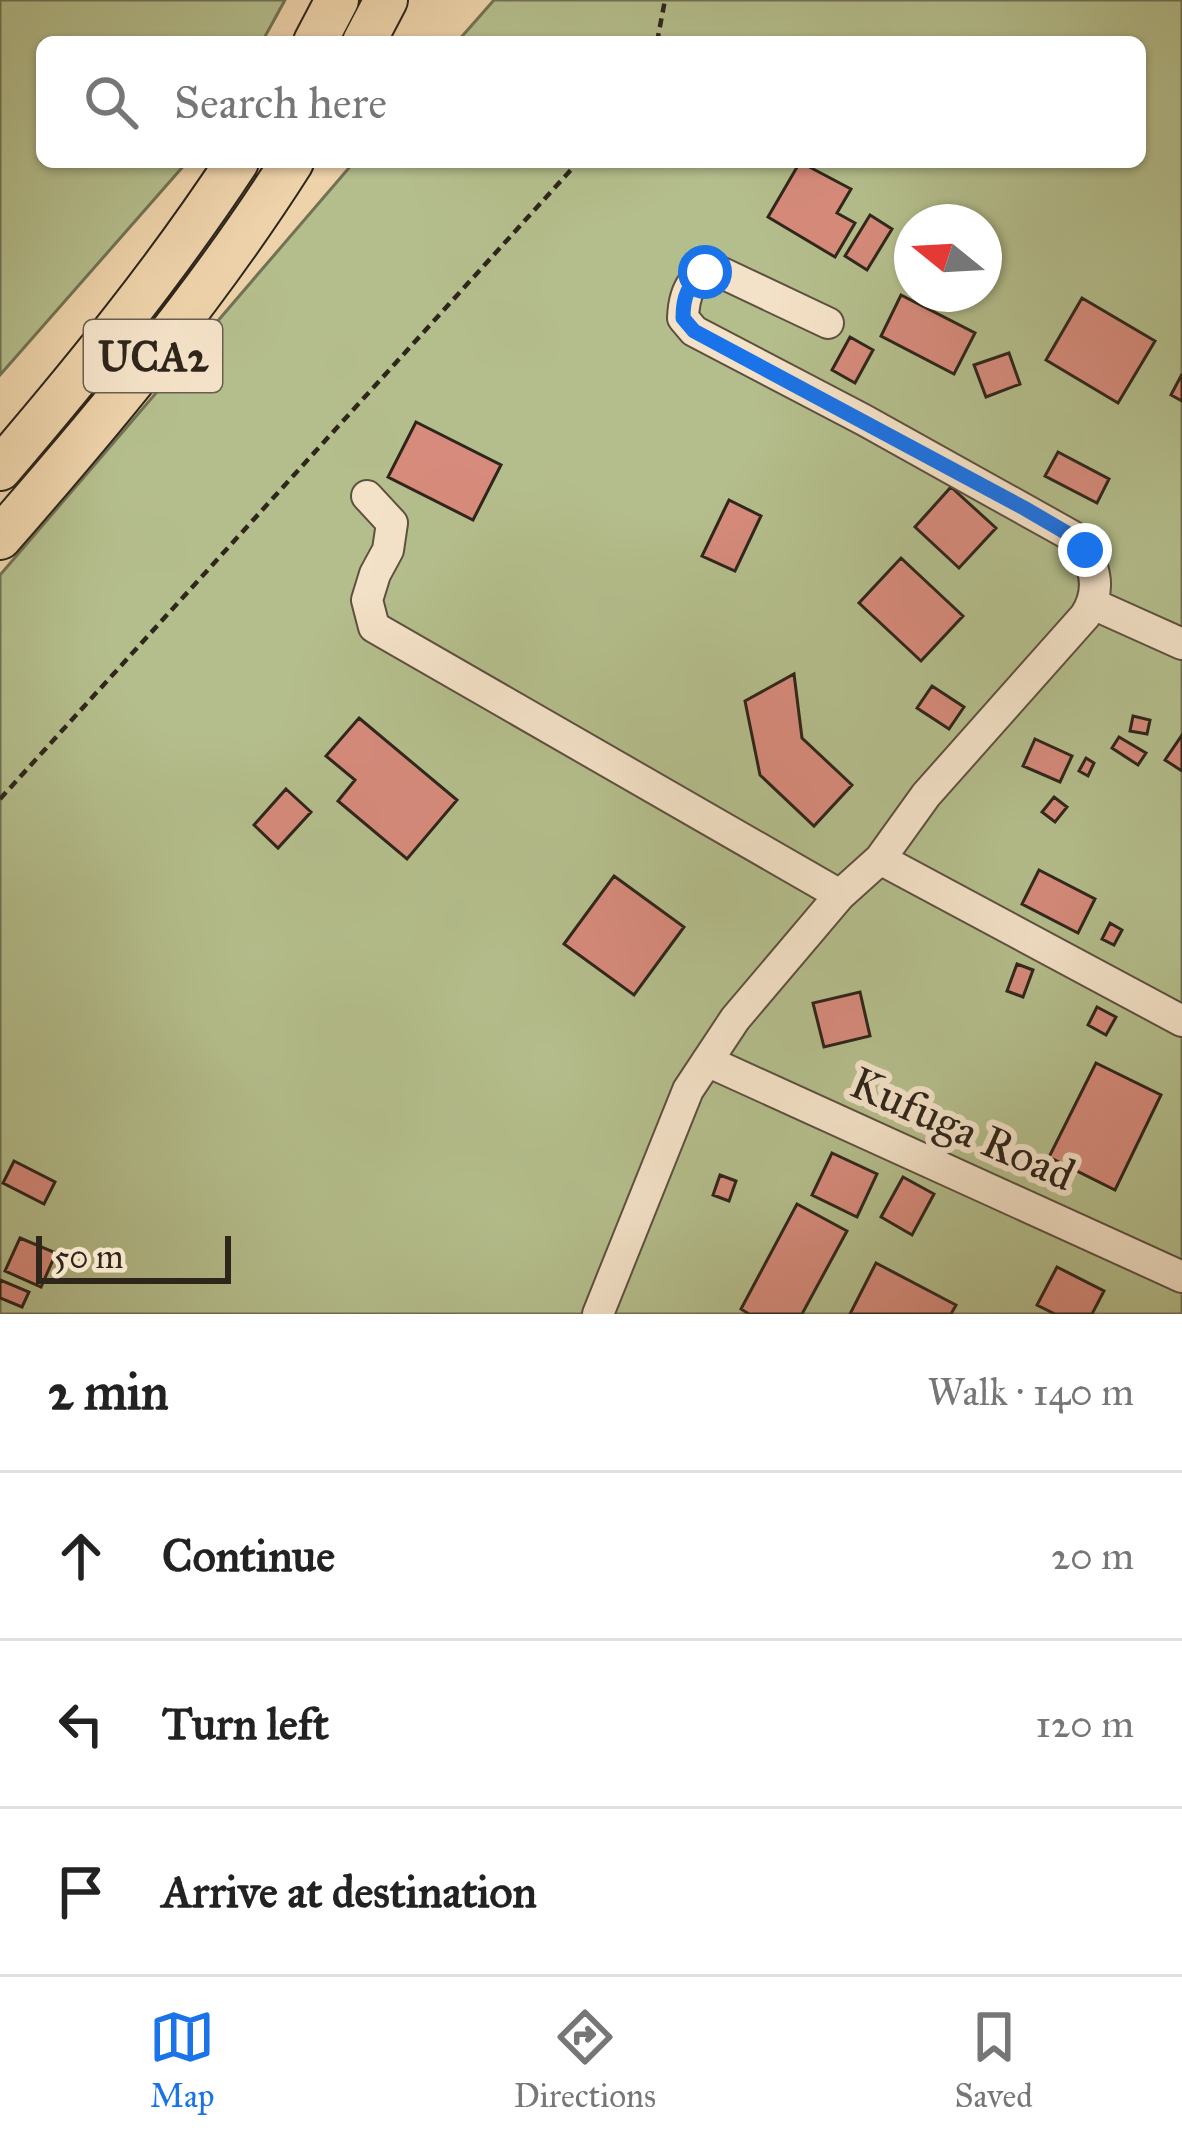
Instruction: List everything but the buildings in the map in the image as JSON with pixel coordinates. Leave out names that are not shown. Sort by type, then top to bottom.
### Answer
[{"type":"highway","points":[[318,36],[337,0]]},
{"type":"highway","points":[[367,36],[386,0]]},
{"type":"highway","name":"UCA2","points":[[0,469],[87,367],[233,168]]},
{"type":"highway","name":"UCA2","points":[[0,538],[116,403],[226,259],[288,168]]},
{"type":"street","points":[[608,1310],[688,1090],[735,1019],[840,895],[880,859],[926,795],[1093,604],[1094,567],[1072,536],[694,331],[683,318],[683,299],[691,283],[705,272],[718,271],[828,323]]},
{"type":"street","points":[[367,496],[392,523],[388,550],[367,600],[374,627],[840,895]]},
{"type":"street","points":[[1093,604],[1182,644]]},
{"type":"street","points":[[880,859],[1182,1021]]},
{"type":"street","name":"Kufuga Road","points":[[707,1061],[1182,1277]]},
{"type":"path","points":[[658,36],[665,0]]},
{"type":"path","points":[[0,799],[573,168]]},
{"type":"green space","points":[[0,0],[285,0],[265,36],[36,36],[36,168],[182,168],[0,375]]},
{"type":"green space","points":[[494,0],[1182,0],[1182,1314],[0,1314],[0,575],[349,168],[1146,168],[1146,36],[462,36]]},
{"type":"route","points":[[705,272],[691,283],[683,299],[683,318],[694,331],[1024,508],[1072,536],[1085,550]]}]
